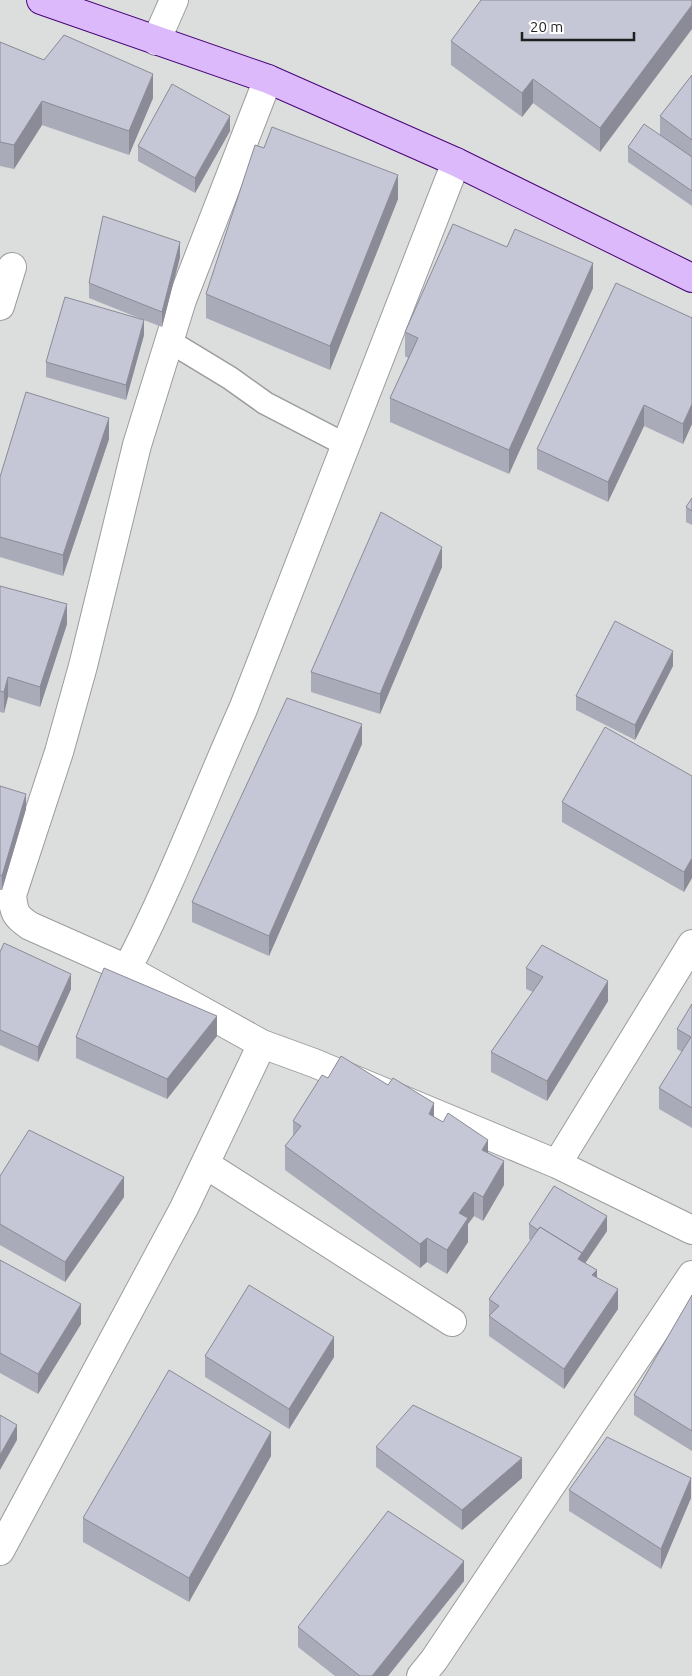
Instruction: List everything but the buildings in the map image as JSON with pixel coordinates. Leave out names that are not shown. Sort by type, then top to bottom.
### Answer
[{"type":"street","points":[[41,0],[268,79],[456,162],[692,278]]},
{"type":"street","points":[[156,41],[174,0]]},
{"type":"street","points":[[268,79],[182,300],[137,445],[83,666],[59,752],[12,895],[14,911],[19,919],[30,926],[127,969],[262,1044],[314,1063],[557,1164],[692,1230]]},
{"type":"street","points":[[127,969],[167,887],[243,709],[456,162]]},
{"type":"street","points":[[0,306],[12,267]]},
{"type":"street","points":[[557,1164],[692,944]]},
{"type":"street","points":[[0,1551],[184,1208],[262,1044]]},
{"type":"street","points":[[205,1164],[452,1322]]},
{"type":"street","points":[[421,1676],[434,1660],[692,1275]]},
{"type":"lane","points":[[169,341],[230,378],[265,403],[346,445]]},
{"type":"shaded area","points":[[0,0],[692,0],[692,1676],[0,1676]]}]
